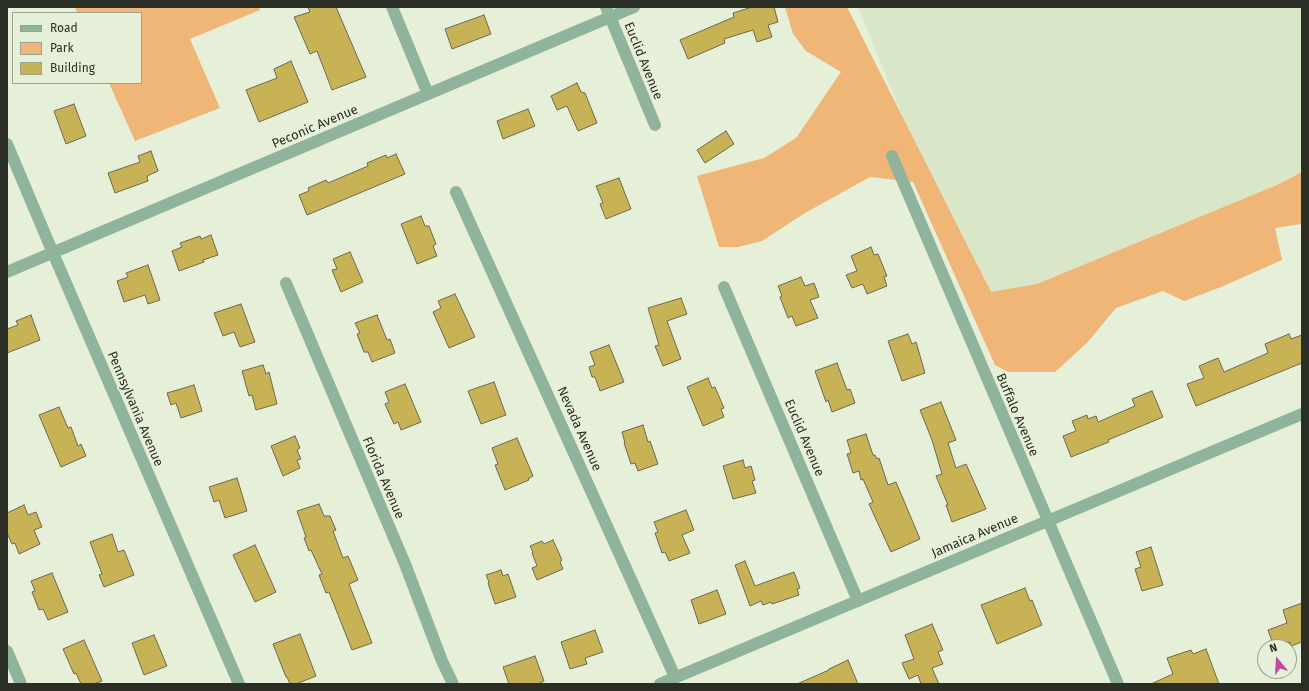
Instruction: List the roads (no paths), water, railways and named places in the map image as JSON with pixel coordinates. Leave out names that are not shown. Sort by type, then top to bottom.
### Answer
[{"type":"street","points":[[392,7],[428,94]]},
{"type":"street","name":"Peconic Avenue","points":[[7,272],[428,94],[608,12],[634,7]]},
{"type":"street","name":"Euclid Avenue","points":[[608,12],[655,125]]},
{"type":"street","name":"Pennsylvania Avenue","points":[[7,144],[239,684]]},
{"type":"street","name":"Buffalo Avenue","points":[[892,156],[1118,684]]},
{"type":"street","name":"Nevada Avenue","points":[[456,192],[675,677]]},
{"type":"street","name":"Florida Avenue","points":[[286,283],[405,564],[442,661],[453,684]]},
{"type":"street","name":"Euclid Avenue","points":[[724,287],[858,601]]},
{"type":"street","name":"Jamaica Avenue","points":[[660,684],[1302,414]]},
{"type":"street","points":[[7,651],[21,684]]}]
